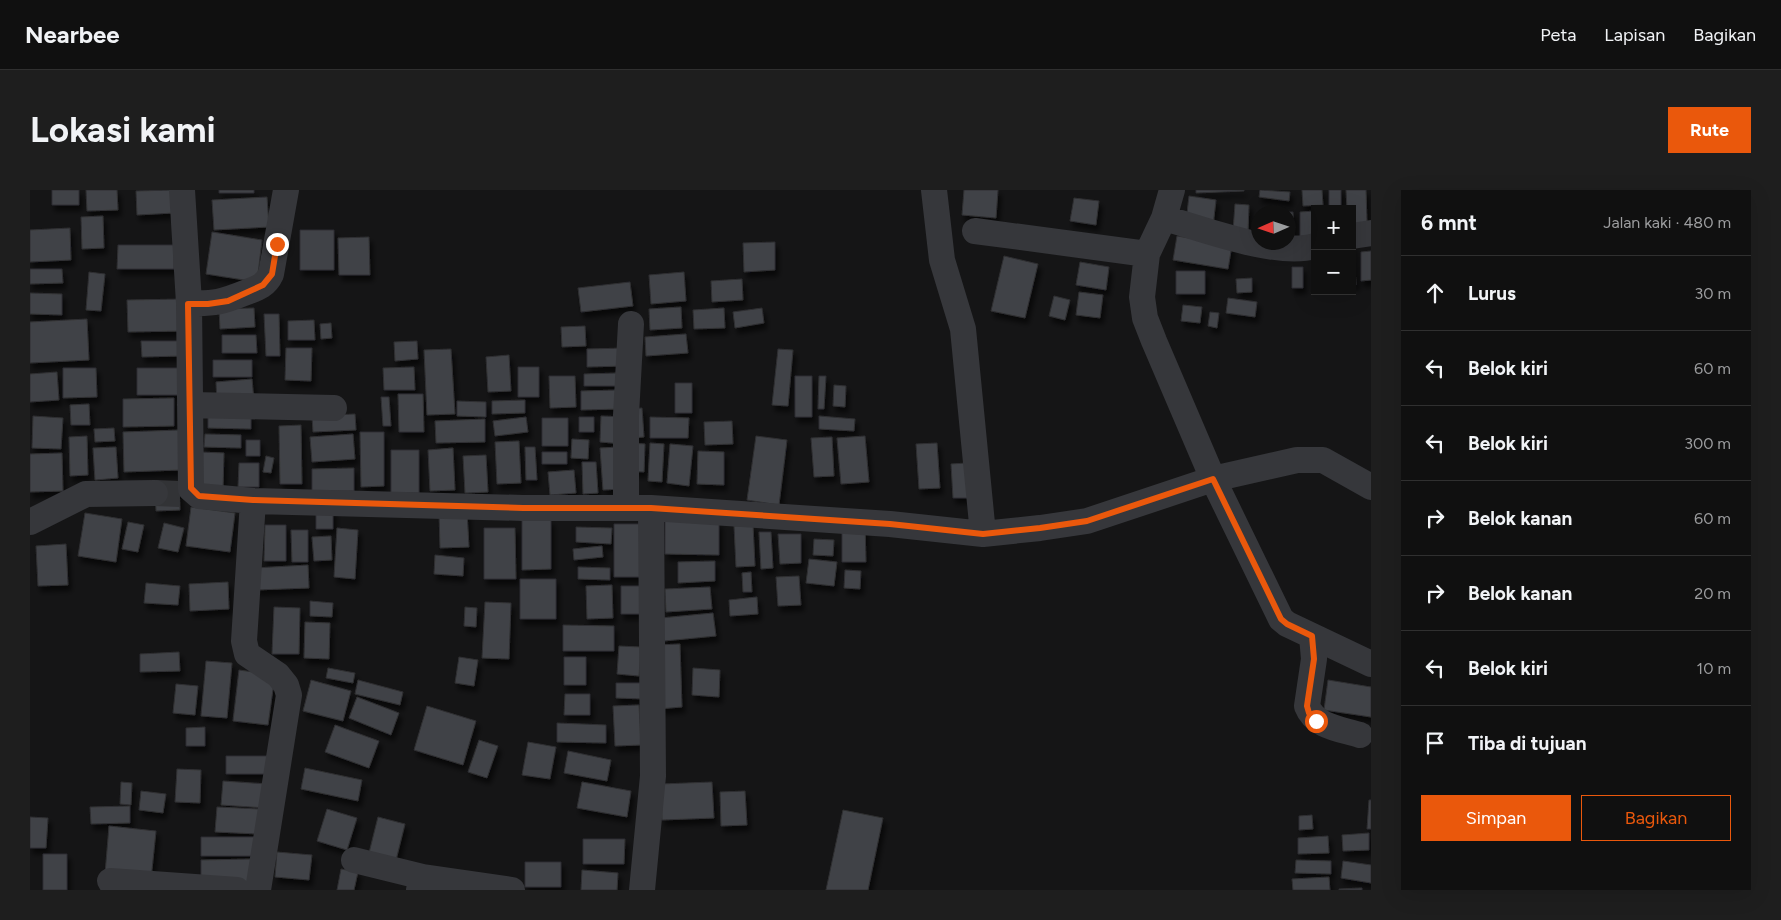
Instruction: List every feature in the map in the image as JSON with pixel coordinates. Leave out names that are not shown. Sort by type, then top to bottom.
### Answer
[{"type":"street","points":[[176,494],[191,488],[188,304],[182,190]]},
{"type":"street","points":[[188,304],[228,301],[260,287],[268,280],[272,274],[286,190]]},
{"type":"street","points":[[934,190],[942,260],[963,329],[983,534]]},
{"type":"street","points":[[1172,190],[1164,218],[1147,254],[1142,297],[1145,318],[1213,479],[1281,619],[1313,646],[1371,664]]},
{"type":"street","points":[[1164,218],[1263,246],[1295,249],[1311,247]]},
{"type":"street","points":[[975,231],[1147,254]]},
{"type":"street","points":[[1356,235],[1371,233]]},
{"type":"street","points":[[631,324],[626,415],[638,508],[653,776],[642,890]]},
{"type":"street","points":[[190,406],[334,408]]},
{"type":"street","points":[[30,522],[86,494],[176,494],[253,500],[523,508],[638,508],[890,524],[983,534],[1087,521],[1213,479],[1297,460],[1323,460],[1371,487]]},
{"type":"street","points":[[253,500],[245,648],[247,654],[283,680],[289,695],[258,890]]},
{"type":"street","points":[[1313,646],[1307,706],[1309,713],[1316,721],[1360,735]]},
{"type":"street","points":[[354,860],[421,884],[512,890]]},
{"type":"street","points":[[110,881],[237,890]]},
{"type":"building","points":[[52,190],[79,190],[79,205],[52,205]]},
{"type":"building","points":[[86,190],[117,190],[118,210],[87,211]]},
{"type":"building","points":[[173,190],[174,213],[137,215],[136,191]]},
{"type":"building","points":[[219,190],[254,190],[254,193],[219,193]]},
{"type":"building","points":[[964,190],[998,190],[996,218],[962,215]]},
{"type":"building","points":[[1196,190],[1244,190],[1244,191],[1196,193]]},
{"type":"building","points":[[1260,190],[1290,192],[1289,201],[1259,197]]},
{"type":"building","points":[[1302,190],[1322,190],[1323,205],[1303,206]]},
{"type":"building","points":[[1329,190],[1341,190],[1341,205],[1329,205]]},
{"type":"building","points":[[1346,190],[1366,190],[1367,223],[1356,224],[1356,205],[1347,205]]},
{"type":"building","points":[[1189,196],[1216,200],[1213,226],[1186,222]]},
{"type":"building","points":[[267,197],[269,227],[214,230],[212,200]]},
{"type":"building","points":[[1074,198],[1099,201],[1096,225],[1070,221]]},
{"type":"building","points":[[1235,204],[1249,205],[1248,232],[1233,231]]},
{"type":"building","points":[[1311,211],[1311,236],[1300,237],[1300,212]]},
{"type":"building","points":[[103,216],[104,248],[82,249],[81,217]]},
{"type":"building","points":[[70,228],[71,260],[30,262],[30,230]]},
{"type":"building","points":[[300,230],[334,230],[334,270],[300,270]]},
{"type":"building","points":[[212,232],[262,240],[257,282],[206,274]]},
{"type":"building","points":[[1177,236],[1232,245],[1228,269],[1173,260]]},
{"type":"building","points":[[369,237],[370,275],[339,275],[338,238]]},
{"type":"building","points":[[775,242],[775,270],[744,272],[743,243]]},
{"type":"building","points":[[118,245],[174,245],[174,269],[117,269]]},
{"type":"building","points":[[1371,251],[1371,280],[1361,281],[1361,252]]},
{"type":"building","points":[[1004,256],[1038,264],[1025,318],[991,311]]},
{"type":"building","points":[[1080,262],[1109,267],[1106,290],[1076,285]]},
{"type":"building","points":[[1292,267],[1303,267],[1303,288],[1292,288]]},
{"type":"building","points":[[30,269],[62,269],[63,283],[30,284]]},
{"type":"building","points":[[1176,271],[1205,271],[1205,294],[1176,294]]},
{"type":"building","points":[[89,272],[105,274],[101,311],[86,310]]},
{"type":"building","points":[[684,272],[686,301],[651,304],[649,275]]},
{"type":"building","points":[[1252,278],[1252,292],[1237,293],[1236,279]]},
{"type":"building","points":[[742,279],[743,300],[712,302],[711,281]]},
{"type":"building","points":[[630,282],[633,306],[581,312],[578,288]]},
{"type":"building","points":[[1079,292],[1103,295],[1100,318],[1076,315]]},
{"type":"building","points":[[30,293],[62,294],[62,315],[30,314]]},
{"type":"building","points":[[1054,296],[1070,300],[1065,320],[1049,316]]},
{"type":"building","points":[[1228,298],[1257,302],[1255,317],[1226,313]]},
{"type":"building","points":[[183,299],[184,331],[128,332],[127,300]]},
{"type":"building","points":[[1183,305],[1202,307],[1200,323],[1181,321]]},
{"type":"building","points":[[681,307],[682,328],[650,330],[649,309]]},
{"type":"building","points":[[254,308],[255,327],[220,329],[219,309]]},
{"type":"building","points":[[724,308],[725,328],[694,329],[693,310]]},
{"type":"building","points":[[762,308],[764,323],[735,328],[733,312]]},
{"type":"building","points":[[1210,312],[1219,313],[1217,328],[1208,326]]},
{"type":"building","points":[[264,314],[279,314],[280,356],[266,356]]},
{"type":"building","points":[[87,319],[89,360],[30,363],[30,322]]},
{"type":"building","points":[[314,320],[315,340],[288,340],[288,321]]},
{"type":"building","points":[[331,323],[332,338],[321,339],[320,324]]},
{"type":"building","points":[[585,326],[586,346],[562,347],[561,327]]},
{"type":"building","points":[[686,334],[688,353],[646,356],[645,337]]},
{"type":"building","points":[[222,335],[256,335],[257,353],[222,353]]},
{"type":"building","points":[[141,341],[182,341],[182,356],[142,357]]},
{"type":"building","points":[[417,341],[418,359],[395,361],[394,342]]},
{"type":"building","points":[[286,348],[312,348],[311,381],[285,380]]},
{"type":"building","points":[[625,348],[625,366],[587,367],[587,349]]},
{"type":"building","points":[[451,349],[455,414],[427,415],[424,350]]},
{"type":"building","points":[[778,349],[793,350],[788,406],[772,405]]},
{"type":"building","points":[[509,355],[511,391],[488,392],[486,357]]},
{"type":"building","points":[[213,360],[252,360],[252,377],[213,377]]},
{"type":"building","points":[[414,367],[415,390],[384,390],[383,368]]},
{"type":"building","points":[[518,367],[539,367],[539,397],[518,397]]},
{"type":"building","points":[[63,368],[96,368],[97,397],[63,398]]},
{"type":"building","points":[[137,368],[180,368],[179,395],[137,395]]},
{"type":"building","points":[[57,372],[59,400],[30,402],[30,374]]},
{"type":"building","points":[[619,373],[619,386],[584,386],[584,374]]},
{"type":"building","points":[[549,376],[575,376],[576,407],[550,408]]},
{"type":"building","points":[[795,376],[812,376],[812,417],[795,417]]},
{"type":"building","points":[[819,376],[826,376],[824,409],[818,409]]},
{"type":"building","points":[[252,379],[254,401],[217,404],[216,382]]},
{"type":"building","points":[[675,383],[692,383],[692,413],[675,413]]},
{"type":"building","points":[[834,385],[846,386],[845,407],[833,406]]},
{"type":"building","points":[[619,390],[619,409],[581,410],[581,391]]},
{"type":"building","points":[[398,394],[423,394],[424,432],[399,432]]},
{"type":"building","points":[[381,397],[389,397],[391,426],[383,426]]},
{"type":"building","points":[[174,398],[174,426],[123,427],[123,399]]},
{"type":"building","points":[[525,400],[525,413],[492,414],[492,401]]},
{"type":"building","points":[[457,401],[486,402],[486,417],[457,416]]},
{"type":"building","points":[[89,404],[90,425],[71,425],[70,405]]},
{"type":"building","points":[[642,408],[644,437],[631,438],[629,409]]},
{"type":"building","points":[[208,414],[251,414],[251,429],[208,428]]},
{"type":"building","points":[[355,414],[356,430],[313,432],[312,416]]},
{"type":"building","points":[[33,416],[63,418],[61,449],[32,448]]},
{"type":"building","points":[[601,416],[624,417],[623,444],[600,442]]},
{"type":"building","points":[[819,416],[855,419],[854,431],[819,429]]},
{"type":"building","points":[[526,417],[528,432],[495,436],[493,421]]},
{"type":"building","points":[[579,417],[594,417],[594,432],[579,432]]},
{"type":"building","points":[[650,417],[689,418],[688,438],[650,438]]},
{"type":"building","points":[[542,418],[568,418],[568,446],[542,446]]},
{"type":"building","points":[[485,419],[485,442],[436,443],[435,421]]},
{"type":"building","points":[[732,421],[733,444],[705,445],[704,422]]},
{"type":"building","points":[[301,425],[302,484],[280,484],[279,426]]},
{"type":"building","points":[[114,428],[115,441],[95,442],[94,429]]},
{"type":"building","points":[[180,430],[181,470],[124,472],[123,432]]},
{"type":"building","points":[[360,432],[384,432],[384,486],[361,487]]},
{"type":"building","points":[[205,434],[241,435],[241,448],[204,447]]},
{"type":"building","points":[[353,434],[355,459],[312,462],[310,437]]},
{"type":"building","points":[[87,436],[88,475],[70,476],[69,437]]},
{"type":"building","points":[[756,436],[787,440],[779,505],[747,500]]},
{"type":"building","points":[[865,436],[869,482],[841,484],[837,438]]},
{"type":"building","points":[[832,437],[834,476],[814,477],[811,438]]},
{"type":"building","points":[[572,439],[589,440],[588,459],[571,458]]},
{"type":"building","points":[[246,440],[260,440],[260,456],[246,456]]},
{"type":"building","points":[[519,441],[521,483],[497,484],[495,442]]},
{"type":"building","points":[[629,443],[645,444],[644,472],[628,471]]},
{"type":"building","points":[[650,443],[664,444],[662,482],[648,481]]},
{"type":"building","points":[[937,443],[940,488],[919,489],[916,444]]},
{"type":"building","points":[[670,444],[693,446],[689,486],[667,483]]},
{"type":"building","points":[[116,447],[118,478],[95,480],[93,448]]},
{"type":"building","points":[[525,447],[535,447],[537,480],[526,480]]},
{"type":"building","points":[[619,447],[623,489],[603,490],[600,448]]},
{"type":"building","points":[[453,448],[455,490],[430,491],[428,450]]},
{"type":"building","points":[[391,450],[419,450],[419,493],[391,493]]},
{"type":"building","points":[[698,451],[724,452],[724,485],[697,484]]},
{"type":"building","points":[[200,452],[224,453],[223,488],[199,487]]},
{"type":"building","points":[[542,452],[567,452],[567,464],[542,464]]},
{"type":"building","points":[[62,453],[63,491],[30,492],[30,454]]},
{"type":"building","points":[[486,455],[488,492],[465,493],[463,456]]},
{"type":"building","points":[[266,456],[274,458],[271,473],[263,472]]},
{"type":"building","points":[[582,462],[596,462],[598,493],[583,494]]},
{"type":"building","points":[[239,463],[259,463],[259,487],[238,487]]},
{"type":"building","points":[[966,463],[969,498],[953,498],[951,464]]},
{"type":"building","points":[[354,468],[354,491],[312,491],[312,469]]},
{"type":"building","points":[[574,470],[576,493],[550,495],[548,472]]},
{"type":"building","points":[[179,483],[180,510],[156,511],[155,484]]},
{"type":"building","points":[[191,507],[235,513],[230,552],[186,546]]},
{"type":"building","points":[[316,509],[333,509],[333,529],[316,529]]},
{"type":"building","points":[[467,512],[469,547],[440,548],[439,513]]},
{"type":"building","points":[[85,513],[122,519],[116,562],[78,556]]},
{"type":"building","points":[[522,520],[551,520],[551,569],[522,570]]},
{"type":"building","points":[[665,521],[719,522],[719,555],[665,554]]},
{"type":"building","points":[[128,522],[144,525],[138,552],[122,549]]},
{"type":"building","points":[[164,523],[184,528],[178,552],[158,548]]},
{"type":"building","points":[[614,524],[648,524],[648,577],[614,577]]},
{"type":"building","points":[[842,524],[865,524],[866,562],[842,562]]},
{"type":"building","points":[[265,525],[286,525],[286,561],[264,561]]},
{"type":"building","points":[[753,525],[755,566],[736,567],[734,526]]},
{"type":"building","points":[[576,527],[612,528],[611,544],[576,542]]},
{"type":"building","points":[[337,528],[358,530],[355,579],[334,577]]},
{"type":"building","points":[[484,528],[515,528],[516,579],[484,579]]},
{"type":"building","points":[[291,530],[308,530],[308,562],[292,562]]},
{"type":"building","points":[[759,532],[771,532],[773,568],[761,569]]},
{"type":"building","points":[[778,534],[801,534],[801,563],[780,564]]},
{"type":"building","points":[[331,536],[332,560],[314,561],[312,537]]},
{"type":"building","points":[[814,539],[834,540],[833,556],[813,555]]},
{"type":"building","points":[[66,544],[68,585],[38,586],[36,546]]},
{"type":"building","points":[[602,546],[603,557],[574,560],[573,549]]},
{"type":"building","points":[[435,555],[464,558],[463,576],[434,574]]},
{"type":"building","points":[[809,559],[837,562],[834,586],[806,583]]},
{"type":"building","points":[[715,561],[715,581],[678,583],[678,562]]},
{"type":"building","points":[[308,565],[309,588],[256,590],[255,568]]},
{"type":"building","points":[[578,567],[610,568],[610,580],[578,579]]},
{"type":"building","points":[[845,570],[861,571],[860,589],[844,588]]},
{"type":"building","points":[[751,572],[752,592],[743,592],[742,573]]},
{"type":"building","points":[[799,576],[801,605],[778,606],[776,577]]},
{"type":"building","points":[[520,579],[556,579],[556,619],[520,619]]},
{"type":"building","points":[[228,582],[229,609],[190,611],[189,584]]},
{"type":"building","points":[[146,583],[180,586],[178,605],[144,603]]},
{"type":"building","points":[[612,585],[613,618],[587,619],[586,586]]},
{"type":"building","points":[[621,586],[649,586],[649,614],[621,614]]},
{"type":"building","points":[[710,587],[712,609],[666,612],[665,589]]},
{"type":"building","points":[[757,597],[758,614],[730,616],[729,600]]},
{"type":"building","points":[[310,601],[333,603],[332,617],[310,616]]},
{"type":"building","points":[[485,602],[511,603],[509,659],[482,658]]},
{"type":"building","points":[[274,607],[300,608],[299,654],[272,654]]},
{"type":"building","points":[[465,607],[477,608],[476,627],[464,626]]},
{"type":"building","points":[[713,613],[716,636],[664,641],[661,618]]},
{"type":"building","points":[[305,622],[330,623],[329,659],[304,658]]},
{"type":"building","points":[[563,625],[614,626],[614,651],[563,651]]},
{"type":"building","points":[[680,644],[682,707],[658,709],[656,645]]},
{"type":"building","points":[[619,646],[641,647],[639,676],[617,674]]},
{"type":"building","points":[[179,652],[180,671],[140,672],[140,654]]},
{"type":"building","points":[[459,657],[478,660],[474,686],[455,683]]},
{"type":"building","points":[[564,657],[586,657],[586,685],[564,685]]},
{"type":"building","points":[[206,661],[232,663],[227,718],[201,716]]},
{"type":"building","points":[[328,668],[355,673],[353,683],[326,678]]},
{"type":"building","points":[[693,668],[720,670],[719,697],[692,695]]},
{"type":"building","points":[[239,670],[275,675],[268,725],[233,721]]},
{"type":"building","points":[[311,680],[351,691],[343,721],[303,711]]},
{"type":"building","points":[[358,680],[403,692],[400,705],[355,694]]},
{"type":"building","points":[[1328,680],[1371,687],[1371,717],[1324,710]]},
{"type":"building","points":[[616,683],[645,683],[644,699],[616,698]]},
{"type":"building","points":[[176,684],[198,686],[195,715],[173,713]]},
{"type":"building","points":[[565,694],[590,694],[590,715],[564,715]]},
{"type":"building","points":[[357,697],[399,713],[391,735],[349,718]]},
{"type":"building","points":[[639,705],[641,745],[615,746],[613,706]]},
{"type":"building","points":[[427,706],[476,721],[463,765],[414,750]]},
{"type":"building","points":[[557,723],[606,725],[606,743],[557,742]]},
{"type":"building","points":[[335,725],[379,741],[369,768],[325,752]]},
{"type":"building","points":[[205,727],[205,746],[186,746],[186,728]]},
{"type":"building","points":[[479,740],[498,746],[487,778],[468,772]]},
{"type":"building","points":[[528,742],[556,747],[550,779],[522,775]]},
{"type":"building","points":[[568,751],[611,760],[607,781],[564,773]]},
{"type":"building","points":[[226,756],[268,756],[268,774],[226,774]]},
{"type":"building","points":[[305,768],[362,780],[358,801],[301,789]]},
{"type":"building","points":[[177,769],[201,770],[200,803],[175,802]]},
{"type":"building","points":[[223,781],[267,784],[266,808],[221,805]]},
{"type":"building","points":[[121,782],[132,783],[131,805],[120,804]]},
{"type":"building","points":[[582,782],[631,791],[627,817],[577,808]]},
{"type":"building","points":[[712,782],[714,818],[662,820],[661,784]]},
{"type":"building","points":[[141,791],[166,794],[163,813],[139,810]]},
{"type":"building","points":[[745,791],[747,825],[721,826],[720,792]]},
{"type":"building","points":[[1369,800],[1371,800],[1371,829],[1367,829]]},
{"type":"building","points":[[130,806],[130,823],[91,824],[90,807]]},
{"type":"building","points":[[217,807],[259,809],[258,834],[215,832]]},
{"type":"building","points":[[327,809],[357,818],[347,850],[317,841]]},
{"type":"building","points":[[843,810],[883,818],[868,890],[826,890]]},
{"type":"building","points":[[1312,815],[1313,829],[1299,830],[1299,816]]},
{"type":"building","points":[[30,817],[48,818],[46,848],[30,848]]},
{"type":"building","points":[[378,817],[405,824],[395,864],[368,857]]},
{"type":"building","points":[[109,826],[156,831],[151,879],[105,874]]},
{"type":"building","points":[[1369,833],[1369,850],[1343,851],[1342,835]]},
{"type":"building","points":[[1328,836],[1329,853],[1298,854],[1298,838]]},
{"type":"building","points":[[201,837],[258,837],[258,856],[201,856]]},
{"type":"building","points":[[583,839],[625,839],[624,864],[583,864]]},
{"type":"building","points":[[277,852],[312,855],[309,880],[275,877]]},
{"type":"building","points":[[43,854],[67,854],[67,890],[43,890]]},
{"type":"building","points":[[252,859],[252,884],[201,885],[201,860]]},
{"type":"building","points":[[1296,860],[1331,861],[1331,874],[1295,873]]},
{"type":"building","points":[[1343,861],[1371,865],[1371,883],[1341,878]]},
{"type":"building","points":[[525,862],[561,862],[561,887],[525,887]]},
{"type":"building","points":[[341,869],[358,872],[354,890],[337,890]]},
{"type":"building","points":[[582,870],[618,873],[617,890],[581,890]]},
{"type":"building","points":[[1329,877],[1330,890],[1293,890],[1292,879]]},
{"type":"building","points":[[1362,888],[1362,890],[1339,890],[1339,889]]},
{"type":"tunnel","points":[[155,493],[180,494]]},
{"type":"route","points":[[277,244],[272,274],[263,285],[228,301],[188,304],[191,488],[199,496],[253,500],[523,508],[651,508],[890,524],[983,534],[1087,521],[1213,479],[1281,619],[1312,636],[1314,659],[1307,706],[1309,713],[1316,721]]}]
